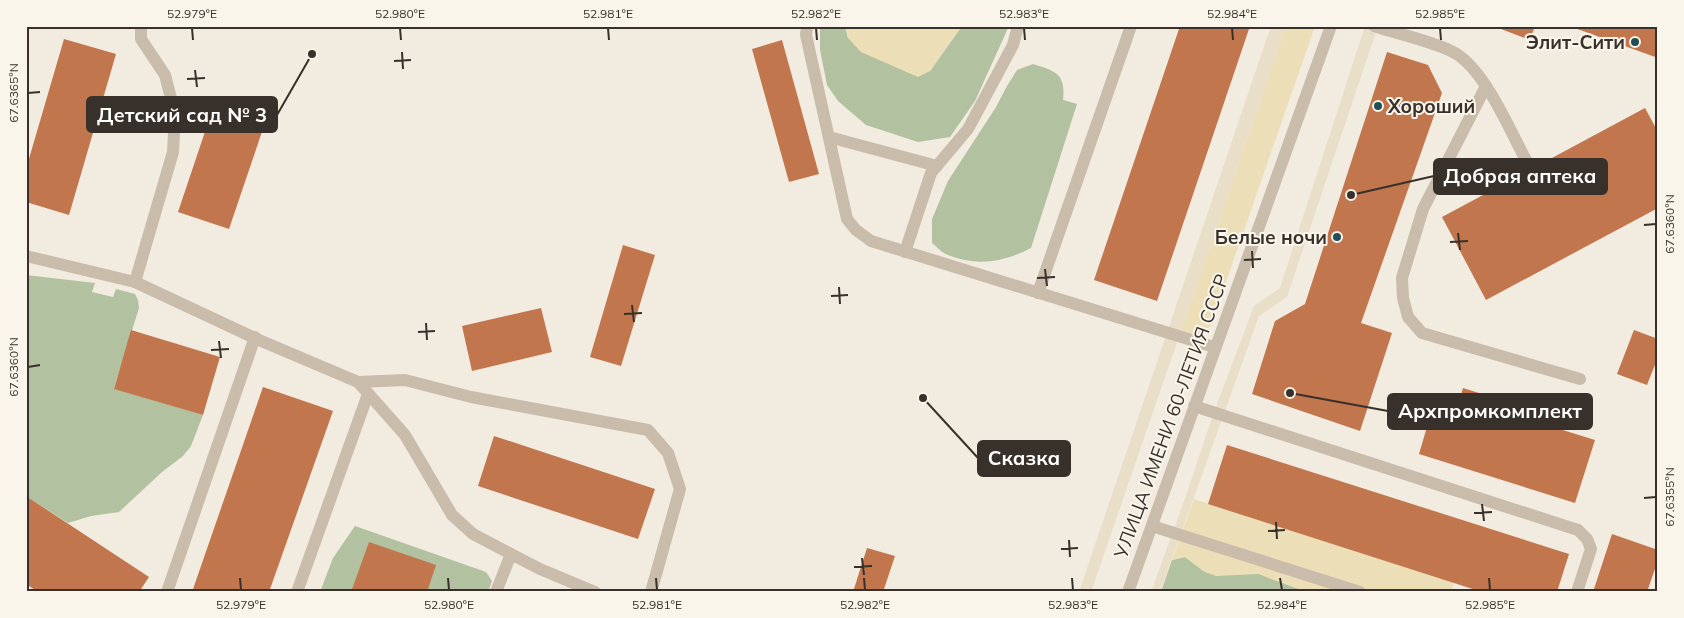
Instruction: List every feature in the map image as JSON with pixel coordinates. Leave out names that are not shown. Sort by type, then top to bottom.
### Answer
[{"type":"street","points":[[135,282],[173,152],[175,114],[165,75],[142,39],[141,26]]},
{"type":"street","points":[[806,26],[806,35],[847,219],[856,230],[871,241],[1214,347]]},
{"type":"street","points":[[905,252],[931,173],[968,129],[1013,45],[1018,26]]},
{"type":"street","points":[[1038,293],[1131,26]]},
{"type":"street","name":"УЛИЦА ИМЕНИ 60-ЛЕТИЯ СССР","points":[[1128,592],[1214,347],[1331,26]]},
{"type":"street","points":[[1374,26],[1452,51],[1470,66],[1486,86],[1526,160]]},
{"type":"street","points":[[1486,86],[1423,210],[1402,278],[1403,298],[1408,317],[1422,333],[1580,379]]},
{"type":"street","points":[[829,137],[937,166]]},
{"type":"street","points":[[26,256],[135,282],[358,382],[405,380],[472,397],[648,430],[668,453],[680,489],[651,592]]},
{"type":"street","points":[[167,592],[255,337]]},
{"type":"street","points":[[358,382],[406,435],[452,515],[473,534],[540,569],[596,592]]},
{"type":"street","points":[[297,592],[368,394]]},
{"type":"street","points":[[1194,406],[1578,530],[1587,539],[1591,549],[1577,592]]},
{"type":"street","points":[[1152,526],[1360,592]]},
{"type":"street","points":[[496,592],[510,554]]},
{"type":"green space","points":[[820,26],[845,26],[848,38],[930,71],[962,26],[1009,26],[975,101],[950,137],[918,142],[866,125],[838,101],[827,85],[820,50]]},
{"type":"green space","points":[[1033,64],[1058,75],[1063,84],[1063,100],[1077,104],[1031,248],[1001,260],[980,262],[959,259],[946,254],[932,243],[932,219],[948,181],[996,107],[1017,70]]},
{"type":"green space","points":[[26,275],[95,283],[92,292],[113,297],[116,289],[135,294],[139,308],[114,388],[203,415],[191,446],[183,456],[162,472],[119,512],[91,516],[68,523],[26,496],[26,329],[29,321],[26,320]]},
{"type":"green space","points":[[355,526],[486,572],[492,581],[488,592],[320,592],[333,558]]},
{"type":"green space","points":[[1185,557],[1205,572],[1259,574],[1307,592],[1167,592],[1162,589],[1172,560]]},
{"type":"sand","points":[[845,26],[962,26],[930,71],[918,77],[861,52],[848,38]]},
{"type":"sand","points":[[1286,26],[1315,26],[1211,325],[1201,334],[1181,331]]},
{"type":"sand","points":[[1194,499],[1454,583],[1451,592],[1307,592],[1259,574],[1216,576],[1205,572],[1185,557],[1172,560]]},
{"type":"shaded area","points":[[1271,26],[1286,26],[1091,592],[1079,592]]},
{"type":"shaded area","points":[[1365,26],[1378,26],[1287,297],[1259,316],[1160,592],[1151,592],[1214,412],[1254,306],[1280,288]]},
{"type":"building","points":[[1180,26],[1250,26],[1157,301],[1094,280]]},
{"type":"building","name":"Элит-Сити","points":[[1493,26],[1535,26],[1530,40]]},
{"type":"building","name":"Элит-Сити","points":[[1569,26],[1658,26],[1658,58]]},
{"type":"building","points":[[64,39],[116,54],[69,215],[26,202],[26,169]]},
{"type":"building","points":[[782,40],[819,174],[789,182],[752,49]]},
{"type":"building","points":[[1387,52],[1428,65],[1442,93],[1361,323],[1392,333],[1360,431],[1252,394],[1275,321],[1305,304]]},
{"type":"building","points":[[216,99],[267,117],[229,229],[178,212]]},
{"type":"building","points":[[1645,108],[1658,132],[1658,208],[1486,300],[1442,217]]},
{"type":"building","points":[[623,245],[655,255],[621,366],[590,357]]},
{"type":"building","points":[[541,308],[552,352],[472,371],[462,326]]},
{"type":"building","points":[[131,330],[220,357],[203,415],[114,389]]},
{"type":"building","points":[[1634,330],[1658,339],[1658,357],[1647,385],[1617,374]]},
{"type":"building","points":[[263,387],[333,411],[269,592],[192,592]]},
{"type":"building","points":[[1463,388],[1498,399],[1495,409],[1595,440],[1575,503],[1419,454],[1429,420],[1451,427]]},
{"type":"building","points":[[494,436],[655,489],[638,539],[478,486]]},
{"type":"building","points":[[1227,445],[1569,554],[1557,592],[1482,592],[1208,504]]},
{"type":"building","points":[[26,496],[149,577],[139,592],[38,592],[26,584]]},
{"type":"building","points":[[1612,534],[1658,550],[1658,560],[1647,592],[1593,592]]},
{"type":"building","points":[[369,542],[436,565],[427,592],[351,592]]},
{"type":"building","points":[[867,548],[895,556],[883,592],[853,592]]},
{"type":"place","name":"Элит-Сити","points":[[1635,42]]},
{"type":"place","name":"Детский сад № 3","points":[[312,54]]},
{"type":"place","name":"Хороший","points":[[1378,106]]},
{"type":"place","name":"Добрая аптека","points":[[1351,195]]},
{"type":"place","name":"Белые ночи","points":[[1337,237]]},
{"type":"place","name":"Архпромкомплект","points":[[1290,393]]},
{"type":"place","name":"Сказка","points":[[923,398]]}]
